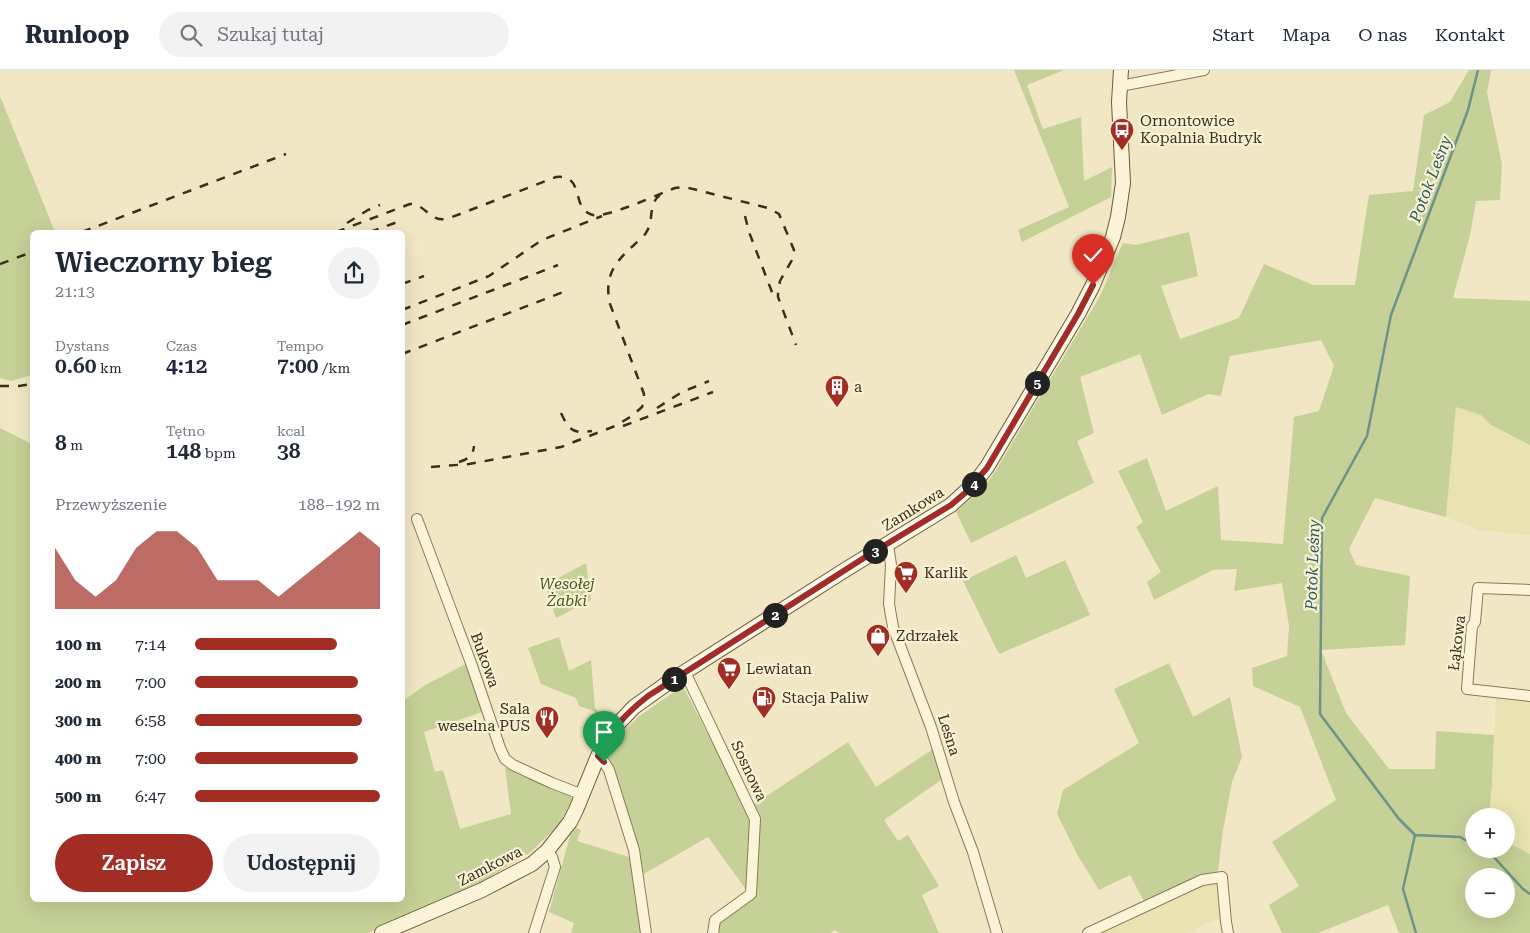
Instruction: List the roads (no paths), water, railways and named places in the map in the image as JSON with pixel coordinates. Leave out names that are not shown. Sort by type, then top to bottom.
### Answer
[{"type":"street","name":"Zamkowa","points":[[382,933],[482,890],[527,867],[547,851],[570,822],[598,756],[613,729],[628,712],[648,696],[685,672],[951,505],[974,484],[987,468],[1088,295],[1113,237],[1121,201],[1123,167],[1120,119],[1121,70]]},
{"type":"street","points":[[1120,86],[1204,70]]},
{"type":"street","name":"Bukowa","points":[[417,519],[505,759],[552,783],[583,795]]},
{"type":"street","name":"Leśna","points":[[886,545],[890,551],[892,565],[889,604],[892,627],[932,727],[954,802],[973,852],[997,933]]},
{"type":"street","name":"Łąkowa","points":[[1530,590],[1478,588],[1475,622],[1472,626],[1467,689],[1530,696]]},
{"type":"street","name":"Sosnowa","points":[[685,672],[755,819],[751,894],[715,920],[713,933]]},
{"type":"street","points":[[598,756],[609,770],[634,850],[646,933]]},
{"type":"street","points":[[534,933],[556,867],[552,856],[547,851]]},
{"type":"street","points":[[1088,933],[1202,880],[1222,877],[1228,933]]},
{"type":"waterway","name":"Potok Leśny","points":[[1416,933],[1403,889],[1415,835],[1399,819],[1320,714],[1322,518],[1367,436],[1391,315],[1468,110],[1478,70]]},
{"type":"waterway","points":[[1415,835],[1460,837],[1465,840]]},
{"type":"waterway","points":[[1495,858],[1523,889],[1530,894]]},
{"type":"railway","points":[[87,230],[286,154]]},
{"type":"railway","points":[[341,230],[410,204],[420,207],[436,218],[447,219],[556,177],[571,181],[575,186],[582,207],[586,212],[593,215],[609,213],[675,188],[685,187],[768,208],[779,214],[794,250],[792,260],[780,281],[778,297],[796,345]]},
{"type":"railway","points":[[431,467],[469,464],[561,447],[615,426],[632,416],[642,407],[644,394],[610,304],[608,286],[616,264],[646,233],[652,207],[660,195]]},
{"type":"railway","points":[[347,223],[380,205]]},
{"type":"railway","points":[[405,309],[489,276],[542,240],[602,216]]},
{"type":"railway","points":[[745,216],[749,232],[775,300]]},
{"type":"railway","points":[[376,230],[403,220]]},
{"type":"railway","points":[[0,264],[30,253]]},
{"type":"railway","points":[[405,324],[558,265]]},
{"type":"railway","points":[[405,283],[424,276]]},
{"type":"railway","points":[[405,353],[566,291]]},
{"type":"railway","points":[[657,408],[682,392],[709,381]]},
{"type":"railway","points":[[0,386],[30,384]]},
{"type":"railway","points":[[623,426],[713,392]]},
{"type":"railway","points":[[561,413],[572,430],[580,432],[592,431]]},
{"type":"railway","points":[[459,462],[469,457],[474,446]]},
{"type":"place","name":"Ornontowice Kopalnia Budryk","points":[[1122,151]]},
{"type":"place","name":"a","points":[[837,408]]},
{"type":"place","name":"Karlik","points":[[906,594]]},
{"type":"place","name":"Zdrzałek","points":[[878,657]]},
{"type":"place","name":"Lewiatan","points":[[729,690]]},
{"type":"place","name":"Stacja Paliw","points":[[764,719]]},
{"type":"place","name":"Sala weselna PUS","points":[[547,739]]},
{"type":"park label","name":"Wesołej Żabki","points":[[567,592]]}]
